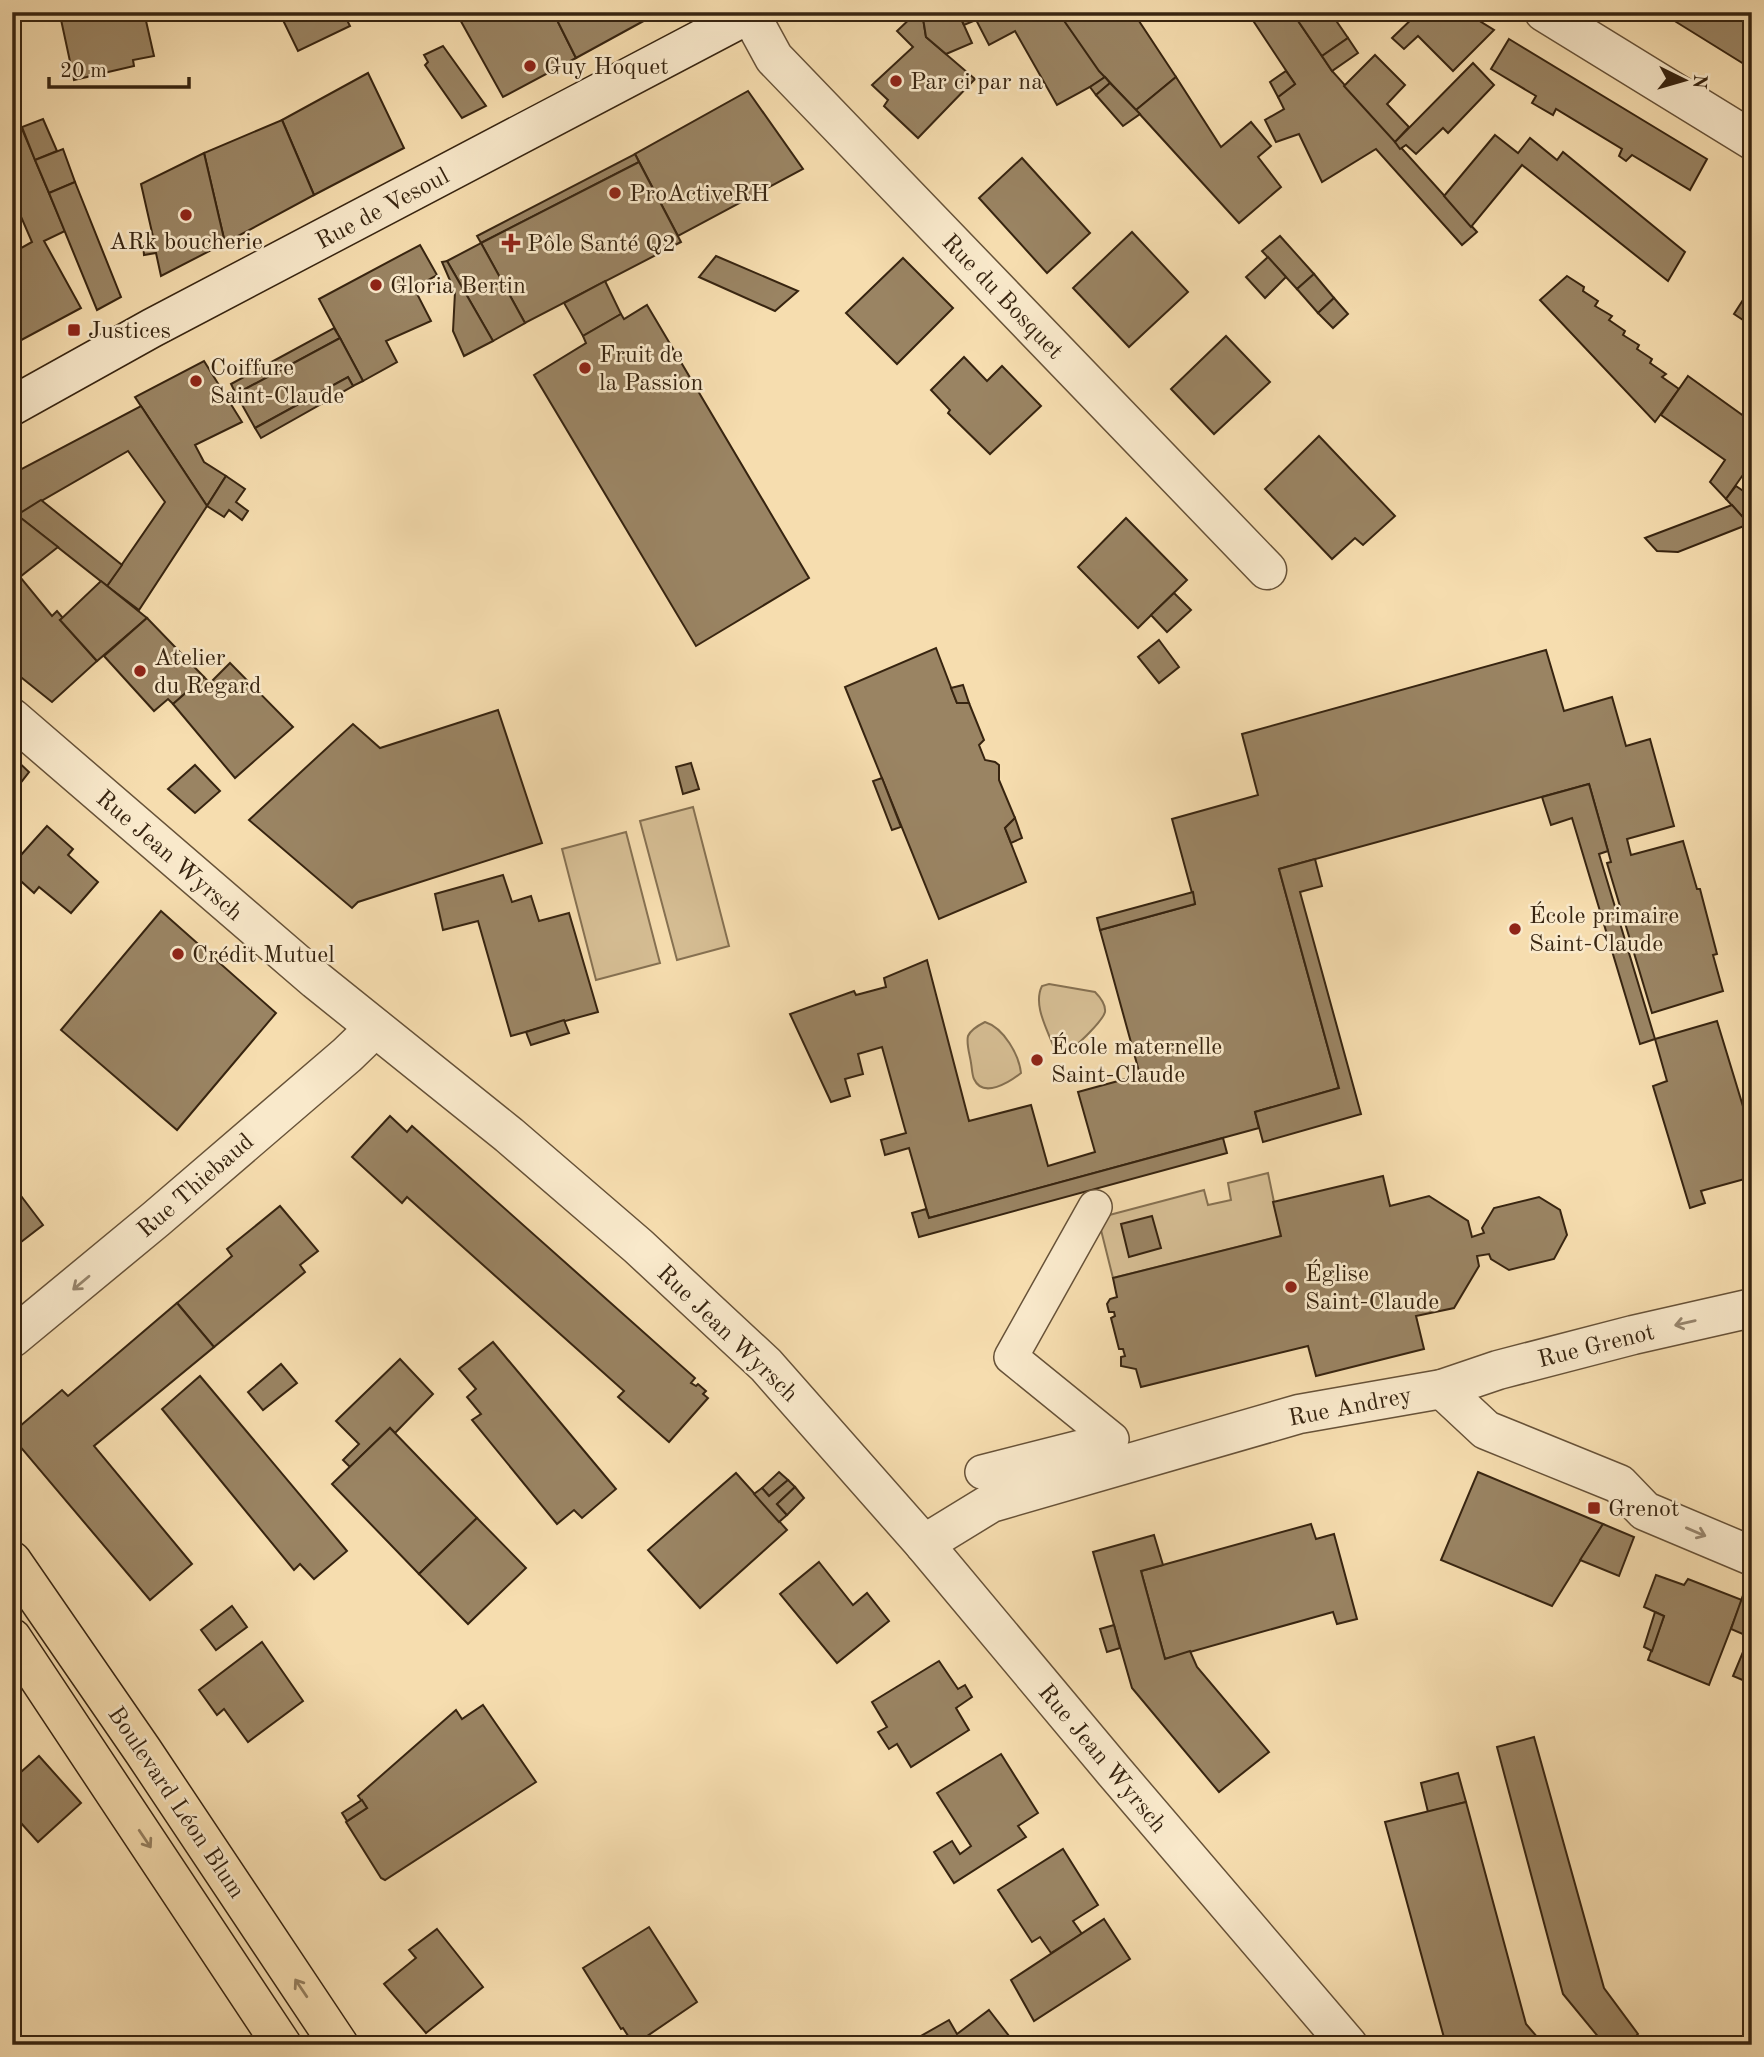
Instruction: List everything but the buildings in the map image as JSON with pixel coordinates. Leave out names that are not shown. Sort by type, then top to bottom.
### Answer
[{"type":"main road","name":"Boulevard Léon Blum","points":[[12,1561],[144,1751],[339,2045]]},
{"type":"main road","points":[[12,1609],[144,1751]]},
{"type":"main road","points":[[12,1638],[107,1783]]},
{"type":"main road","points":[[12,1669],[107,1783]]},
{"type":"main road","name":"Boulevard Léon Blum","points":[[107,1783],[282,2045]]},
{"type":"street","points":[[1544,12],[1752,140]]},
{"type":"street","name":"Rue de Vesoul","points":[[12,407],[152,328],[752,13]]},
{"type":"street","name":"Rue du Bosquet","points":[[752,13],[774,58],[1267,570]]},
{"type":"street","name":"Rue Jean Wyrsch","points":[[12,718],[316,980],[519,1144],[638,1245],[734,1333],[766,1365],[924,1544],[1104,1760],[1348,2045]]},
{"type":"street","name":"Rue Thiebaud","points":[[12,1338],[133,1239],[375,1028]]},
{"type":"street","points":[[982,1472],[1112,1439],[1011,1357],[1095,1207]]},
{"type":"street","name":"Rue Grenot","points":[[1442,1389],[1498,1370],[1752,1308]]},
{"type":"street","name":"Rue Andrey","points":[[924,1544],[992,1503],[1299,1413],[1442,1389],[1486,1430],[1619,1484],[1644,1511],[1752,1556]]},
{"type":"shaded area","points":[[693,807],[729,946],[677,960],[640,821]]},
{"type":"shaded area","points":[[626,832],[660,963],[596,980],[562,849]]},
{"type":"shaded area","points":[[1049,984],[1095,992],[1105,1006],[1105,1012],[1095,1027],[1069,1049],[1053,1045],[1042,1015],[1040,993],[1042,986]]},
{"type":"shaded area","points":[[985,1022],[998,1030],[1009,1043],[1021,1073],[1004,1084],[990,1088],[978,1085],[974,1079],[967,1042],[971,1031]]},
{"type":"shaded area","points":[[1268,1173],[1281,1236],[1113,1278],[1098,1218],[1204,1190],[1208,1205],[1231,1200],[1228,1183]]},
{"type":"place","name":"Guy Hoquet","points":[[530,66]]},
{"type":"place","name":"Par ci par na","points":[[896,81]]},
{"type":"place","name":"ProActiveRH","points":[[615,193]]},
{"type":"place","name":"ARk boucherie","points":[[186,215]]},
{"type":"place","name":"Pôle Santé Q2","points":[[511,243]]},
{"type":"place","name":"Gloria Bertin","points":[[376,285]]},
{"type":"place","name":"Justices","points":[[74,330]]},
{"type":"place","name":"Fruit de la Passion","points":[[585,368]]},
{"type":"place","name":"Coiffure Saint-Claude","points":[[196,381]]},
{"type":"place","name":"Atelier du Regard","points":[[140,671]]},
{"type":"place","name":"École primaire Saint-Claude","points":[[1515,929]]},
{"type":"place","name":"Crédit Mutuel","points":[[178,954]]},
{"type":"place","name":"École maternelle Saint-Claude","points":[[1037,1060]]},
{"type":"place","name":"Église Saint-Claude","points":[[1291,1287]]},
{"type":"place","name":"Grenot","points":[[1594,1508]]}]
